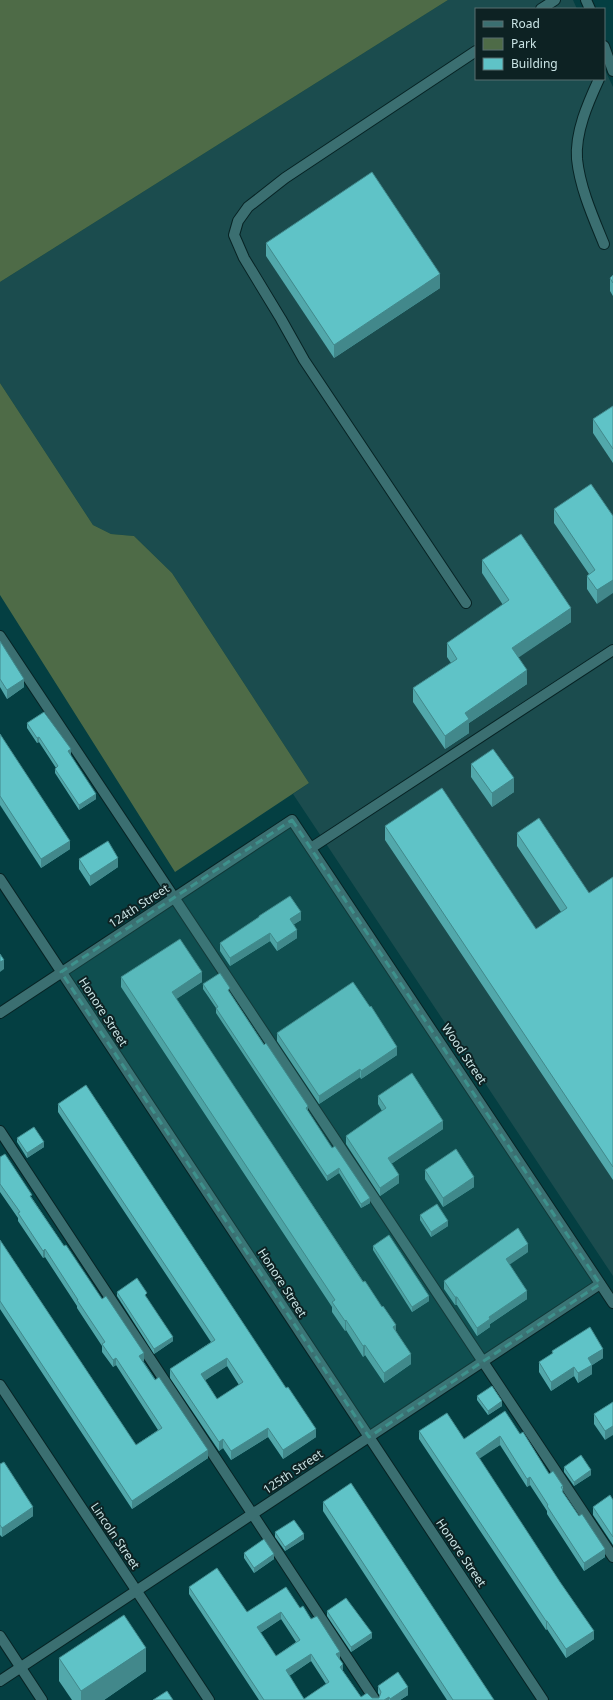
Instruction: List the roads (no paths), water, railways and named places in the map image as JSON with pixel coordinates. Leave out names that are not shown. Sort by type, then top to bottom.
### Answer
[{"type":"street","points":[[543,8],[555,0]]},
{"type":"street","points":[[466,603],[304,360],[244,258],[234,235],[238,221],[248,207],[285,178],[475,52]]},
{"type":"street","points":[[606,62],[613,71]]},
{"type":"street","points":[[599,80],[583,119],[577,158],[588,205],[604,244]]},
{"type":"street","points":[[0,636],[613,1557]]},
{"type":"street","points":[[311,848],[613,650]]},
{"type":"street","name":"124th Street","points":[[0,1013],[292,820]]},
{"type":"street","name":"Wood Street","points":[[292,820],[613,1303]]},
{"type":"street","name":"Honore Street","points":[[0,879],[543,1700]]},
{"type":"street","points":[[0,1131],[375,1700]]},
{"type":"street","name":"125th Street","points":[[0,1681],[600,1284]]},
{"type":"street","name":"Lincoln Street","points":[[0,1385],[209,1700]]},
{"type":"street","points":[[0,1636],[42,1700]]}]
